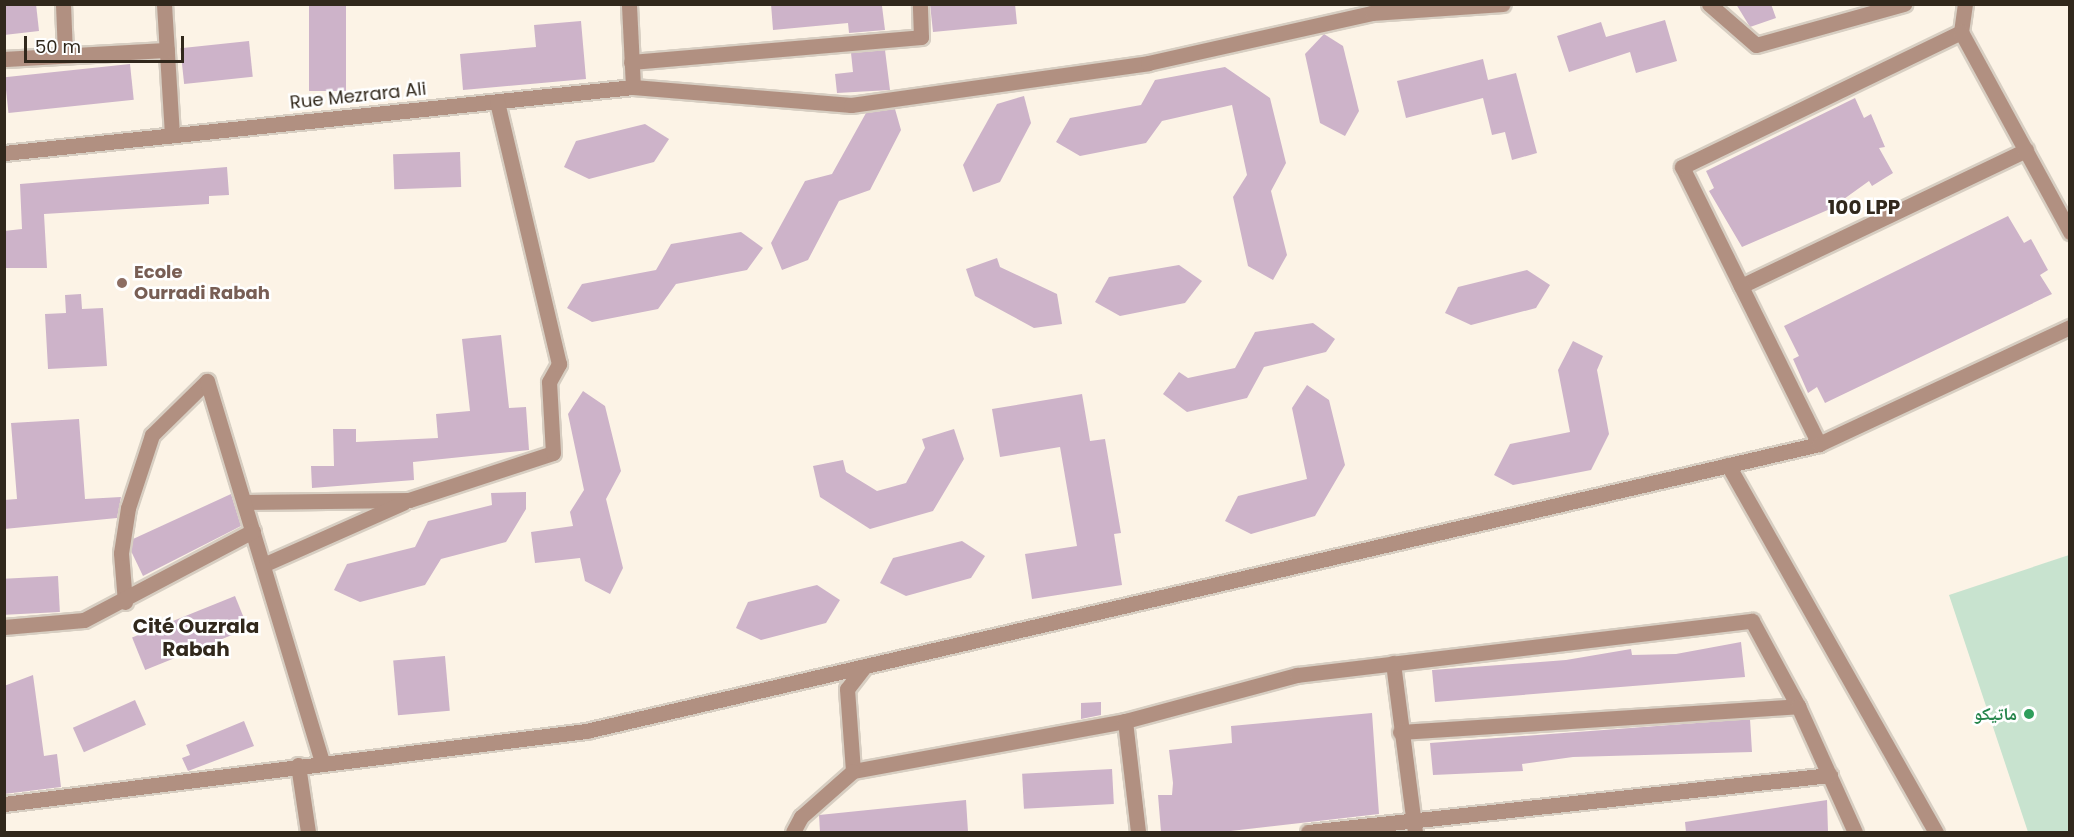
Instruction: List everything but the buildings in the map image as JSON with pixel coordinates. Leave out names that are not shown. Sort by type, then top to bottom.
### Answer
[{"type":"street","points":[[63,4],[65,54]]},
{"type":"street","points":[[164,4],[172,135]]},
{"type":"street","points":[[629,4],[633,87]]},
{"type":"street","points":[[631,62],[921,37],[920,4]]},
{"type":"street","name":"Rue Mezrara Ali","points":[[4,153],[633,87],[851,105],[1148,63],[1372,13],[1503,4]]},
{"type":"street","points":[[1709,4],[1756,45],[1904,4]]},
{"type":"street","points":[[1965,4],[1962,32],[2070,231]]},
{"type":"street","points":[[1820,444],[1682,167],[1962,32]]},
{"type":"street","points":[[4,59],[167,50]]},
{"type":"street","points":[[263,565],[409,500],[553,453],[549,382],[560,364],[497,101]]},
{"type":"street","points":[[1741,286],[2026,150]]},
{"type":"street","points":[[4,804],[298,765],[586,731],[1820,444],[2070,327]]},
{"type":"street","points":[[125,602],[121,553],[128,508],[152,435],[207,381],[322,762]]},
{"type":"street","points":[[1728,465],[1936,832]]},
{"type":"street","points":[[244,502],[409,500]]},
{"type":"street","points":[[4,627],[84,620],[125,602],[253,531]]},
{"type":"street","points":[[793,832],[801,817],[853,771],[1125,721],[1297,675],[1752,621],[1798,706],[1855,832]]},
{"type":"street","points":[[1393,663],[1400,732],[1414,827]]},
{"type":"street","points":[[853,771],[847,689],[865,666]]},
{"type":"street","points":[[1400,732],[1798,706]]},
{"type":"street","points":[[1125,721],[1138,832]]},
{"type":"street","points":[[298,765],[308,832]]},
{"type":"street","points":[[1308,832],[1414,827],[1830,775]]},
{"type":"green space","name":"ماتيكو","points":[[2069,555],[2069,832],[2028,832],[1949,595]]},
{"type":"place","name":"Ecole Ourradi Rabah","points":[[122,283]]},
{"type":"place","name":"ماتيكو","points":[[2029,714]]},
{"type":"district","name":"100 LPP","points":[[1864,207]]},
{"type":"district","name":"Cité Ouzrala Rabah","points":[[196,638]]}]
